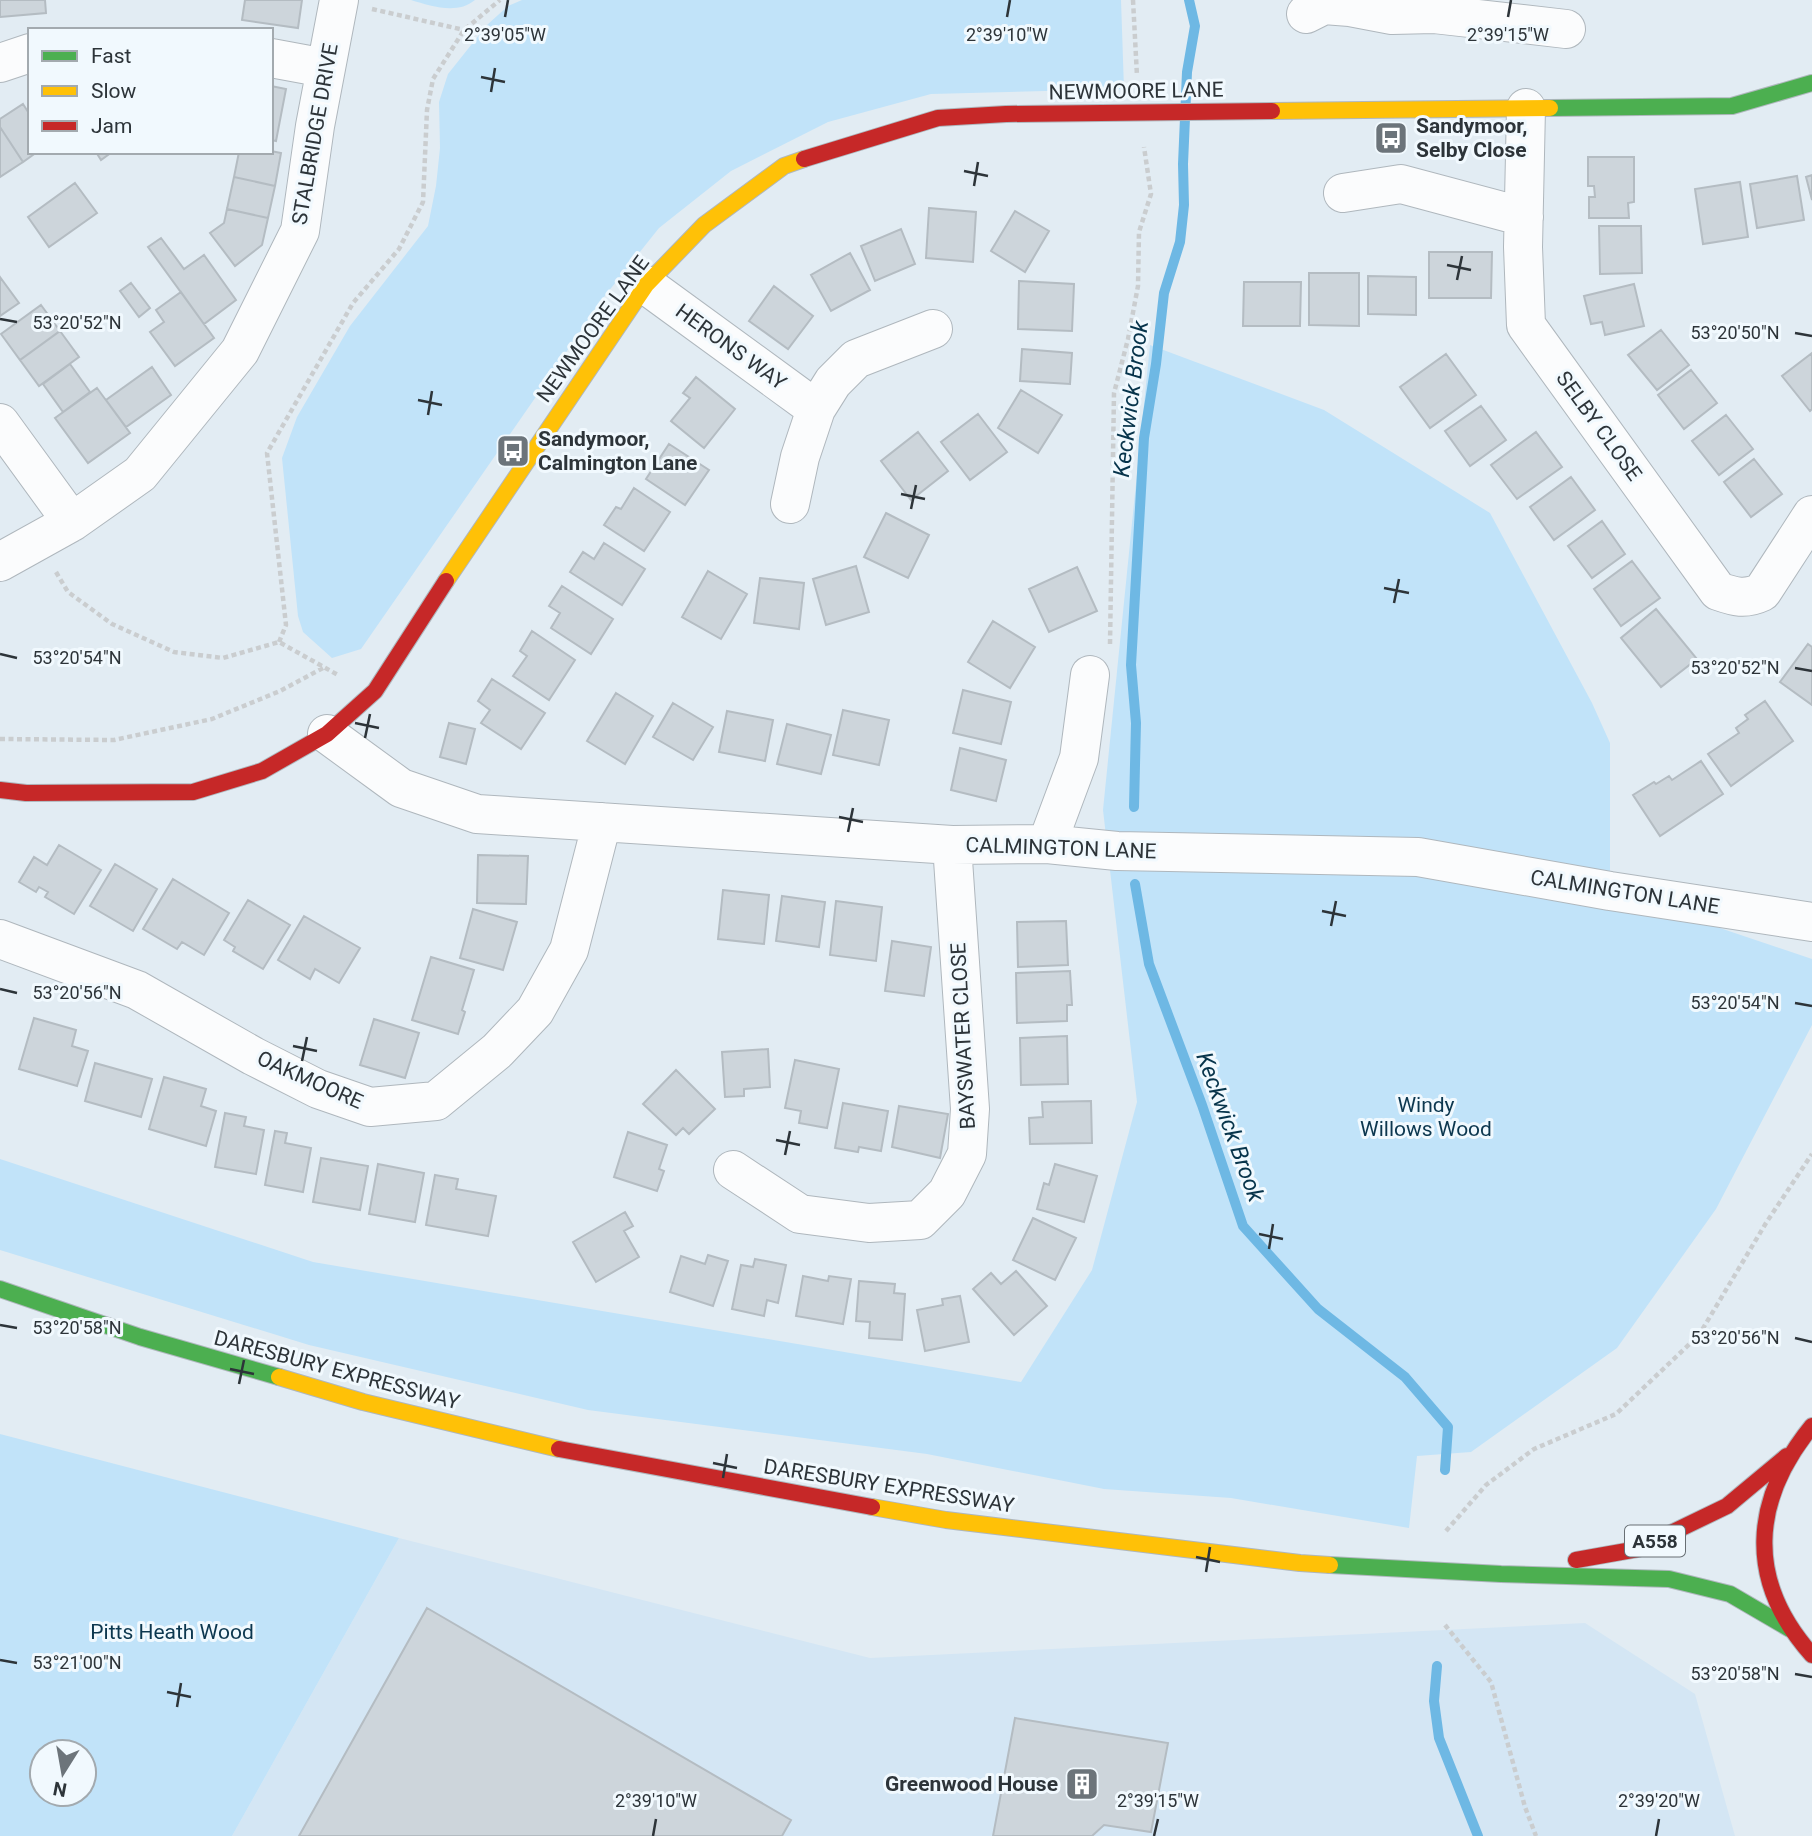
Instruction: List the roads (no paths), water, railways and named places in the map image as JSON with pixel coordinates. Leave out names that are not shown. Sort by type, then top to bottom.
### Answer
[{"type":"main road","name":"NEWMOORE LANE","points":[[0,790],[26,793],[193,792],[262,771],[327,734],[375,691],[497,503],[646,285],[704,225],[784,166],[938,118],[1006,114],[1732,106],[1812,83]]},
{"type":"main road","name":"DARESBURY EXPRESSWAY","points":[[0,1289],[140,1337],[363,1402],[581,1454],[946,1520],[1300,1563],[1502,1574],[1669,1579],[1730,1594],[1790,1629]]},
{"type":"main road","name":"A558","points":[[1812,1426],[1787,1456],[1769,1498],[1763,1543],[1770,1588],[1790,1629],[1812,1655]]},
{"type":"main road","name":"DARESBURY EXPRESSWAY","points":[[1502,1574],[1638,1549],[1727,1506],[1787,1456]]},
{"type":"street","name":"STALBRIDGE DRIVE","points":[[0,562],[56,531],[140,474],[240,351],[300,231],[325,68],[339,1]]},
{"type":"street","points":[[1306,15],[1324,5],[1392,15],[1435,7],[1566,29]]},
{"type":"street","points":[[0,63],[28,53]]},
{"type":"street","points":[[273,58],[325,68]]},
{"type":"street","name":"SELBY CLOSE","points":[[1526,108],[1526,325],[1717,591],[1734,597],[1749,598],[1762,592],[1812,515]]},
{"type":"street","points":[[1343,193],[1401,184],[1524,217]]},
{"type":"street","name":"HERONS WAY","points":[[646,285],[816,409]]},
{"type":"street","points":[[790,504],[800,457],[816,409],[834,382],[856,359],[933,329]]},
{"type":"street","points":[[0,423],[56,531]]},
{"type":"street","points":[[1047,844],[1079,758],[1090,675]]},
{"type":"street","name":"CALMINGTON LANE","points":[[327,734],[401,788],[477,814],[952,845],[1047,844],[1117,851],[1418,857],[1610,891],[1812,922]]},
{"type":"street","name":"OAKMOORE","points":[[0,939],[137,990],[253,1056],[318,1089],[370,1107],[436,1101],[497,1051],[535,1011],[569,950],[602,822]]},
{"type":"street","name":"BAYSWATER CLOSE","points":[[733,1170],[800,1214],[869,1223],[920,1220],[947,1193],[967,1154],[970,1109],[952,845]]},
{"type":"waterway","name":"Keckwick Brook","points":[[1134,807],[1136,723],[1131,665],[1144,438],[1164,293],[1180,242],[1184,205],[1187,72],[1195,26],[1189,0]]},
{"type":"waterway","name":"Keckwick Brook","points":[[1135,884],[1149,964],[1202,1105],[1243,1226],[1318,1309],[1405,1377],[1448,1427],[1445,1470]]},
{"type":"waterway","name":"Keckwick Brook","points":[[1437,1666],[1434,1701],[1439,1738],[1478,1836]]},
{"type":"place","name":"Sandymoor, Selby Close","points":[[1391,138]]},
{"type":"place","name":"Sandymoor, Calmington Lane","points":[[513,451]]},
{"type":"place","name":"Greenwood House","points":[[1082,1784]]},
{"type":"park label","name":"Windy Willows Wood","points":[[1426,1117]]},
{"type":"park label","name":"Pitts Heath Wood","points":[[172,1632]]}]
